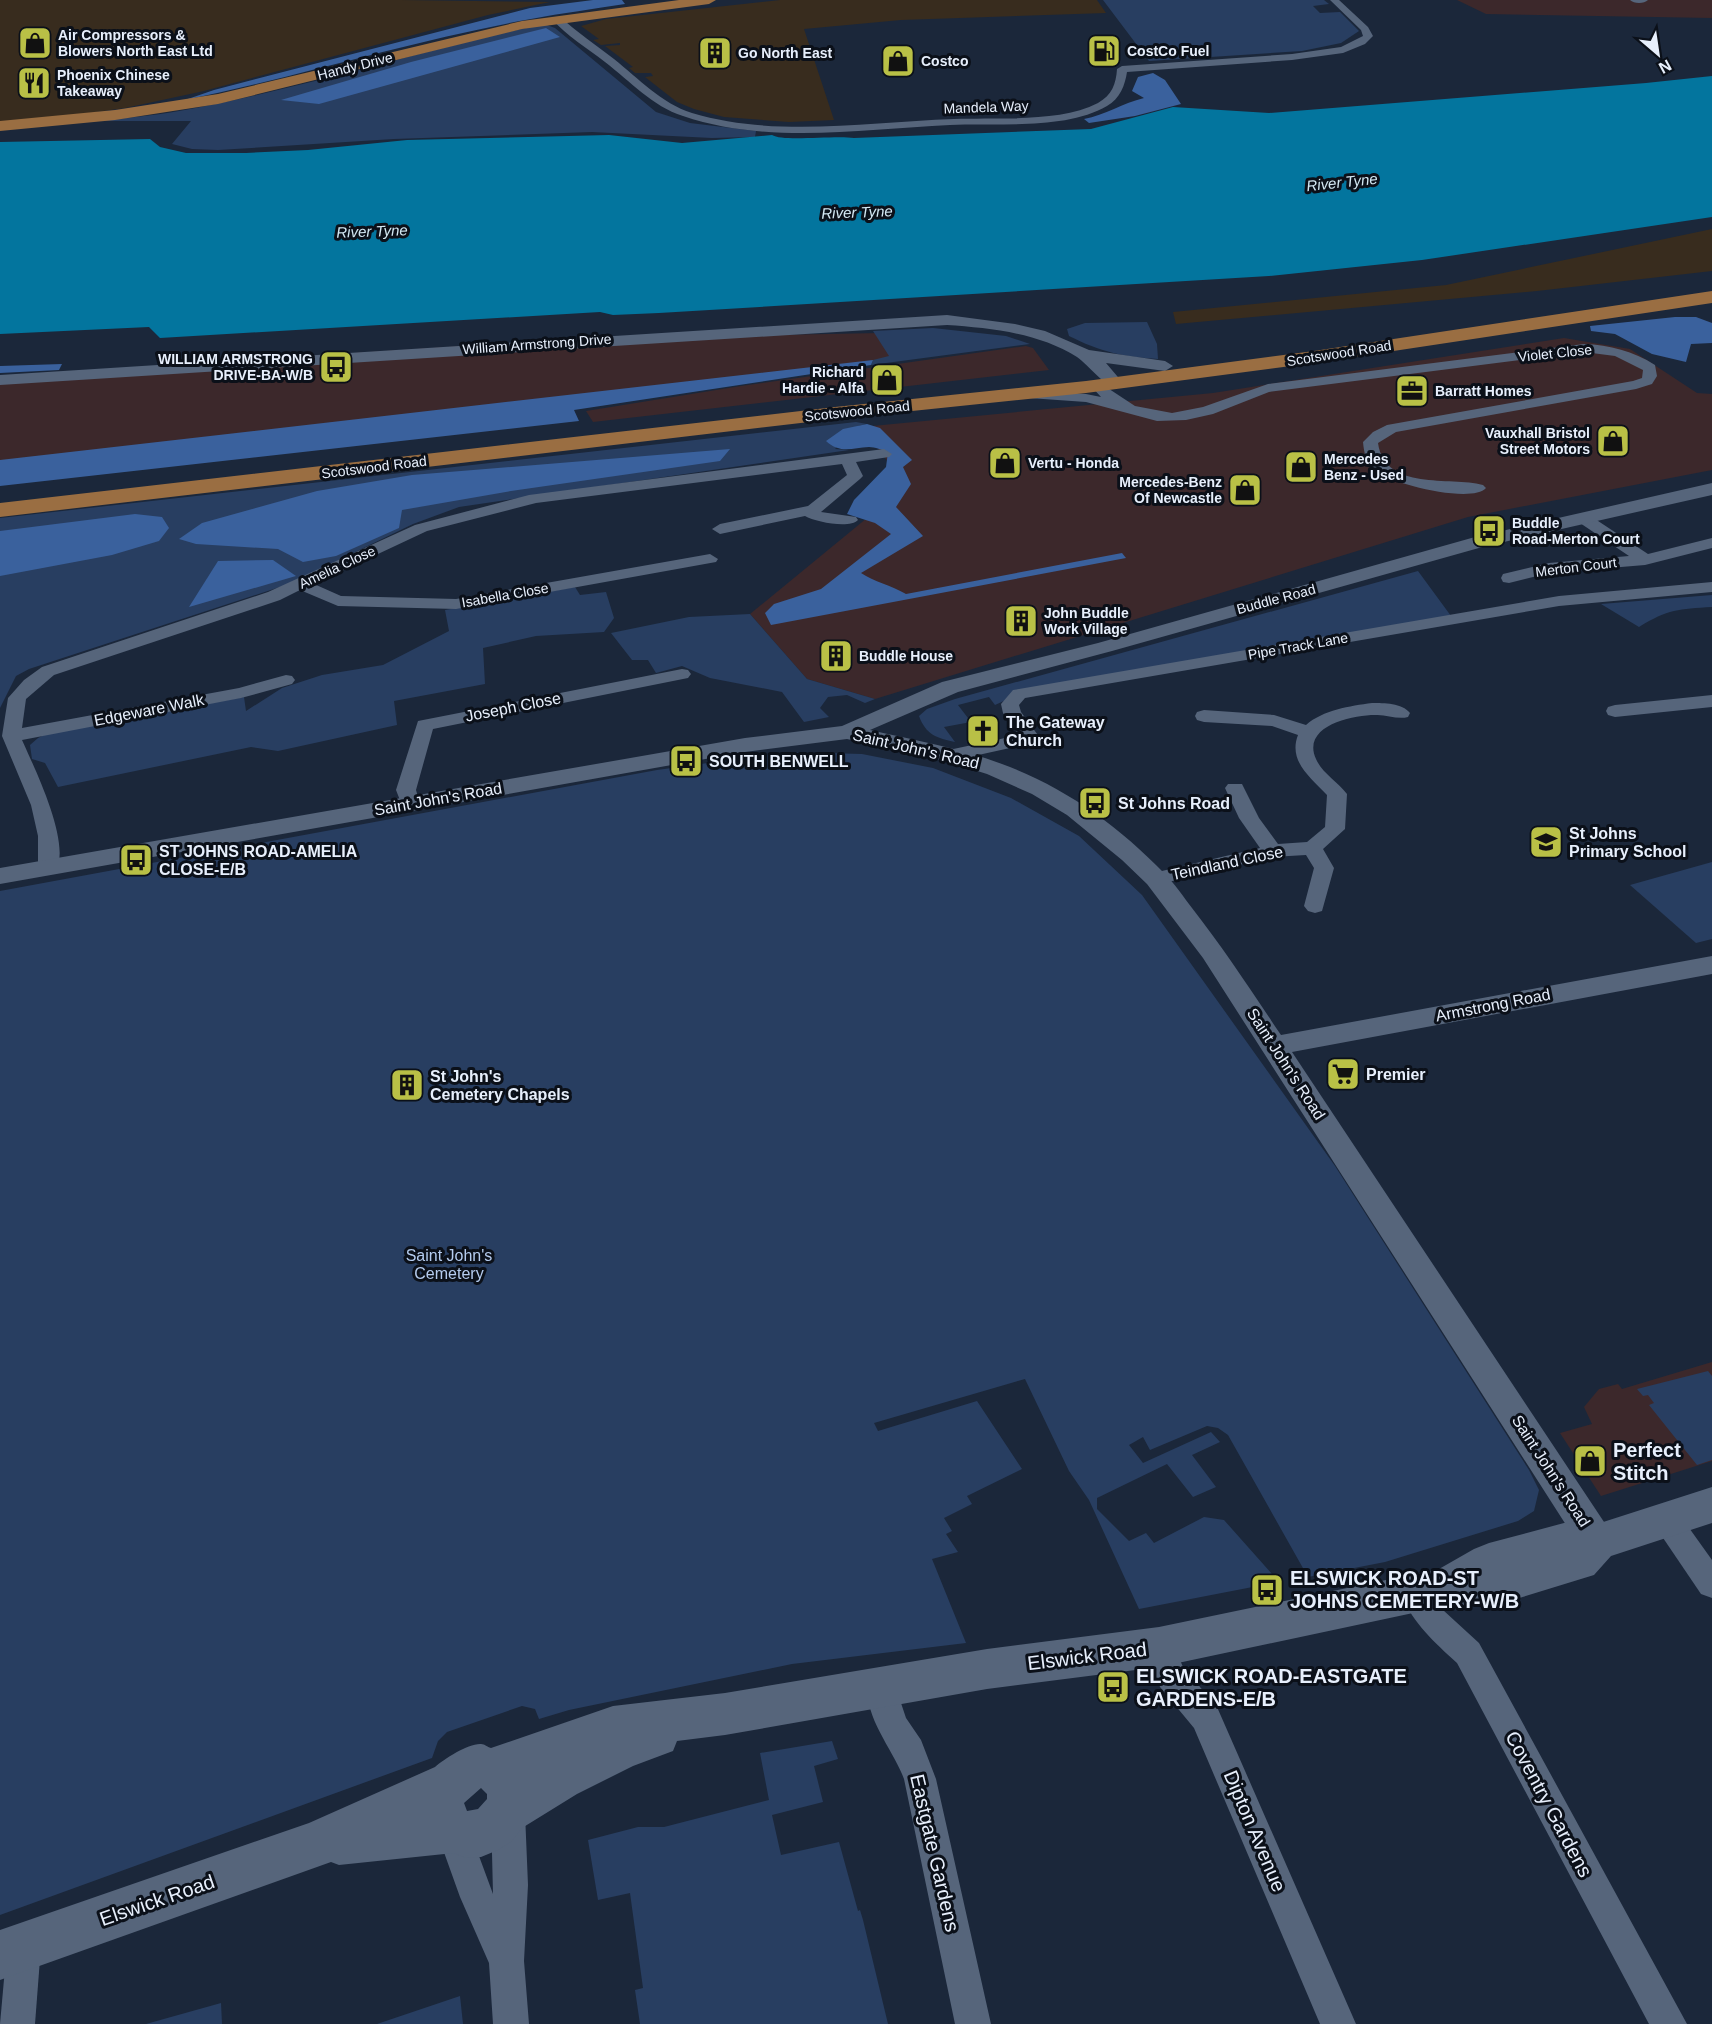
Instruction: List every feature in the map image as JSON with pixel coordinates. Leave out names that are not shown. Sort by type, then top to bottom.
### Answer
[{"type":"main road","name":"Handy Drive","points":[[0,126],[116,115],[218,99],[303,80],[482,34],[556,19],[709,0]]},
{"type":"main road","name":"Scotswood Road","points":[[0,510],[835,413],[1029,394],[1165,366],[1255,355],[1712,287]]},
{"type":"main road","name":"Scotswood Road","points":[[0,498],[1314,357],[1712,297]]},
{"type":"main road","name":"Elswick Road","points":[[12,1950],[315,1845],[448,1784],[469,1768],[482,1766],[493,1769],[614,1727],[725,1714],[887,1707],[987,1669],[1165,1662],[1503,1584],[1579,1562],[1597,1542],[1674,1530],[1712,1505]]},
{"type":"main road","name":"Elswick Road","points":[[315,1845],[453,1830],[463,1834],[484,1832],[494,1827],[508,1810],[553,1780],[618,1749],[725,1714]]},
{"type":"main road","points":[[493,1769],[501,1773],[511,1790],[508,1810]]},
{"type":"main road","points":[[448,1784],[443,1794],[442,1814],[453,1830]]},
{"type":"street","name":"Mandela Way","points":[[556,19],[670,108],[711,120],[751,125],[837,127],[1035,119],[1071,114],[1098,107],[1114,97],[1122,84],[1122,69],[1292,57],[1342,50],[1362,42],[1368,36],[1365,29],[1334,0]]},
{"type":"street","points":[[1634,0],[1644,0]]},
{"type":"street","name":"William Armstrong Drive","points":[[0,380],[932,320],[1001,325],[1039,334],[1075,351],[1102,379]]},
{"type":"street","name":"Violet Close","points":[[1102,379],[1119,406],[1162,416],[1187,416],[1269,388],[1584,348],[1616,351],[1641,361],[1650,368],[1647,381],[1636,385],[1392,429],[1378,435],[1370,442],[1369,451],[1372,459],[1399,477],[1442,488],[1478,488]]},
{"type":"street","points":[[1075,351],[1122,361],[1165,366]]},
{"type":"street","points":[[1102,379],[1141,412]]},
{"type":"street","points":[[1029,394],[1086,398],[1119,406]]},
{"type":"street","name":"Amelia Close","points":[[11,736],[17,698],[30,684],[48,671],[274,596],[421,528],[535,498],[884,454]]},
{"type":"street","points":[[720,529],[813,510],[855,476],[847,458]]},
{"type":"street","name":"Buddle Road","points":[[847,732],[950,687],[1105,647],[1482,541],[1712,489]]},
{"type":"street","points":[[806,511],[816,516],[850,520]]},
{"type":"street","name":"Merton Court","points":[[1583,518],[1645,560]]},
{"type":"street","name":"Merton Court","points":[[1509,578],[1550,568],[1645,560],[1712,543]]},
{"type":"street","name":"Isabella Close","points":[[301,584],[338,601],[456,604],[711,559]]},
{"type":"street","name":"Pipe Track Lane","points":[[951,755],[1031,738],[1012,712],[1010,704],[1019,694],[1559,601],[1712,587]]},
{"type":"street","name":"Joseph Close","points":[[410,804],[406,790],[425,725],[682,674]]},
{"type":"street","name":"Edgeware Walk","points":[[11,736],[241,693],[286,680]]},
{"type":"street","points":[[1615,711],[1712,700]]},
{"type":"street","points":[[1315,906],[1324,868],[1312,848],[1335,829],[1337,794],[1306,758],[1304,745],[1308,732],[1314,725],[1359,711],[1382,709],[1401,712]]},
{"type":"street","points":[[1204,716],[1274,721],[1308,732]]},
{"type":"street","name":"Saint John's Road","points":[[0,876],[745,745],[847,732],[951,755],[995,769],[1040,789],[1075,810],[1131,855],[1156,879],[1212,952],[1597,1542]]},
{"type":"street","points":[[11,736],[41,805],[48,836],[48,868]]},
{"type":"street","points":[[1235,788],[1249,818],[1272,850]]},
{"type":"street","name":"Teindland Close","points":[[1156,879],[1272,850],[1312,848]]},
{"type":"street","name":"Armstrong Road","points":[[1274,1046],[1712,965]]},
{"type":"street","points":[[1674,1530],[1712,1584]]},
{"type":"street","name":"Coventry Gardens","points":[[1431,1601],[1468,1653],[1669,2024]]},
{"type":"street","name":"Dipton Avenue","points":[[1165,1662],[1206,1718],[1338,2024]]},
{"type":"street","name":"Eastgate Gardens","points":[[887,1707],[910,1751],[920,1779],[973,2024]]},
{"type":"street","points":[[508,1810],[511,1885],[506,1961],[511,2024]]},
{"type":"street","points":[[453,1830],[477,1897],[506,1961]]},
{"type":"street","points":[[12,1950],[17,2024]]},
{"type":"shaded area","points":[[0,0],[550,2],[488,15],[204,91],[125,108],[39,120],[0,122]]},
{"type":"shaded area","points":[[593,0],[622,0],[625,4],[487,28],[185,100],[214,90],[530,8]]},
{"type":"shaded area","name":"Go North East","points":[[780,0],[1097,0],[1106,13],[901,20],[804,29],[834,120],[789,122],[724,117],[677,102],[645,77],[653,76],[651,73],[635,73],[629,68],[633,67],[605,46],[620,45],[620,43],[601,45],[593,40],[599,39],[581,26],[606,19]]},
{"type":"shaded area","points":[[1457,0],[1712,0],[1712,18],[1486,14]]},
{"type":"shaded area","points":[[546,28],[560,37],[319,104],[281,100],[411,62]]},
{"type":"shaded area","points":[[1153,73],[1165,80],[1181,104],[1135,116],[1089,123],[1084,119],[1144,98],[1132,91],[1138,77]]},
{"type":"shaded area","points":[[1712,229],[1712,271],[1537,291],[1176,324],[1173,312],[1446,285]]},
{"type":"shaded area","points":[[1696,317],[1712,323],[1712,343],[1691,344],[1686,362],[1652,354],[1615,334],[1591,331],[1590,326]]},
{"type":"shaded area","points":[[881,333],[893,359],[0,466],[0,376],[573,339]]},
{"type":"shaded area","points":[[1564,338],[1630,349],[1697,393],[1712,394],[1712,470],[1468,517],[875,699],[807,679],[750,614],[906,486],[862,427],[1213,393]]},
{"type":"shaded area","points":[[1026,346],[1033,348],[1049,370],[593,422],[586,411],[741,386]]},
{"type":"shaded area","points":[[873,360],[871,365],[574,410],[579,421],[0,486],[0,460]]},
{"type":"shaded area","points":[[62,364],[59,370],[0,373],[0,366]]},
{"type":"shaded area","points":[[867,424],[880,428],[912,460],[903,467],[911,484],[896,507],[923,536],[861,573],[866,576],[906,594],[1122,553],[1126,558],[771,625],[765,613],[774,604],[821,589],[891,534],[875,523],[847,514],[854,500],[886,467],[888,452],[871,447],[841,449],[826,441],[843,429]]},
{"type":"shaded area","points":[[730,449],[720,461],[511,491],[402,510],[399,528],[336,556],[303,562],[278,549],[196,544],[179,539],[202,523],[317,491],[412,475]]},
{"type":"shaded area","points":[[135,514],[162,517],[169,528],[159,541],[112,555],[0,576],[0,531]]},
{"type":"shaded area","points":[[273,560],[296,576],[189,607],[218,561]]},
{"type":"shaded area","points":[[1712,1362],[1712,1461],[1601,1496],[1560,1433],[1592,1424],[1584,1407],[1599,1389],[1618,1384],[1622,1389]]},
{"type":"green space","points":[[1103,0],[1324,0],[1329,4],[1313,6],[1320,13],[1340,12],[1359,31],[1341,43],[1302,51],[1149,61]]},
{"type":"green space","points":[[544,24],[555,28],[656,112],[690,123],[756,131],[755,137],[712,138],[592,132],[394,139],[218,150],[192,149],[172,144],[191,121],[97,121],[169,113],[225,102]]},
{"type":"green space","points":[[1147,322],[1157,344],[1158,359],[1134,357],[1102,350],[1069,336],[1067,329],[1085,323]]},
{"type":"green space","points":[[933,328],[1006,336],[1030,344],[871,365],[873,360],[889,356],[873,331]]},
{"type":"green space","points":[[856,422],[867,424],[858,426],[835,449],[849,450],[459,507],[413,524],[289,584],[29,669],[16,676],[0,708],[0,518]]},
{"type":"green space","points":[[1418,571],[1451,616],[1006,700],[995,705],[989,697],[958,705],[971,722],[944,727],[955,742],[933,735],[925,728],[919,716],[927,709],[955,699]]},
{"type":"green space","points":[[575,587],[580,595],[606,592],[614,618],[604,632],[536,636],[483,648],[485,684],[394,701],[397,725],[278,751],[251,747],[58,787],[45,763],[32,759],[30,745],[48,733],[244,697],[246,711],[282,688],[322,675],[383,665],[449,631],[445,610]]},
{"type":"green space","points":[[1712,595],[1712,607],[1674,611],[1639,627],[1601,604]]},
{"type":"green space","points":[[750,614],[807,679],[875,699],[865,703],[847,695],[828,697],[820,708],[829,717],[804,722],[782,692],[710,678],[682,666],[656,673],[648,660],[632,660],[611,633],[689,617]]},
{"type":"green space","name":"Saint John's Cemetery","points":[[788,752],[862,754],[933,768],[1011,798],[1079,836],[1142,895],[1335,1166],[1529,1470],[1539,1490],[1534,1511],[1518,1521],[1385,1562],[1308,1577],[1228,1435],[1218,1428],[1207,1426],[1150,1450],[1143,1437],[1129,1445],[1143,1463],[1211,1432],[1220,1442],[1192,1455],[1216,1487],[1193,1497],[1167,1464],[1097,1498],[1097,1509],[1129,1541],[1146,1533],[1154,1543],[1204,1517],[1224,1520],[1279,1582],[1139,1609],[1089,1500],[1069,1471],[1025,1379],[874,1423],[878,1431],[977,1401],[1022,1469],[967,1496],[972,1504],[944,1518],[952,1531],[946,1534],[958,1552],[932,1559],[966,1643],[792,1664],[569,1710],[539,1719],[535,1709],[522,1706],[447,1732],[438,1741],[432,1758],[0,1915],[0,891],[657,770]]},
{"type":"green space","points":[[1712,862],[1712,939],[1696,943],[1630,885]]},
{"type":"green space","points":[[1708,1371],[1712,1376],[1712,1460],[1697,1465],[1649,1405],[1654,1403],[1648,1395],[1643,1396],[1637,1389]]},
{"type":"green space","points":[[832,1741],[838,1759],[814,1766],[823,1802],[772,1815],[781,1855],[839,1842],[858,1911],[860,1910],[863,1920],[888,2024],[640,2024],[635,1990],[643,1988],[630,1893],[598,1900],[588,1840],[638,1827],[664,1827],[769,1800],[760,1753]]},
{"type":"green space","points":[[460,1996],[463,2024],[377,2024]]},
{"type":"green space","points":[[221,2003],[222,2024],[146,2024]]},
{"type":"water","name":"River Tyne","points":[[1712,76],[1712,217],[1422,260],[1269,276],[659,313],[613,315],[600,312],[160,338],[149,327],[0,334],[0,142],[150,139],[160,147],[186,153],[246,153],[308,150],[407,140],[609,135],[682,143],[772,135],[787,138],[854,138],[1091,129],[1173,107],[1269,113]]},
{"type":"place","name":"Air Compressors & Blowers North East Ltd","points":[[35,43]]},
{"type":"place","name":"CostCo Fuel","points":[[1104,51]]},
{"type":"place","name":"Go North East","points":[[715,53]]},
{"type":"place","name":"Costco","points":[[898,61]]},
{"type":"place","name":"Phoenix Chinese Takeaway","points":[[34,83]]},
{"type":"place","name":"WILLIAM ARMSTRONG DRIVE-BA-W/B","points":[[336,367]]},
{"type":"place","name":"Richard Hardie - Alfa","points":[[887,380]]},
{"type":"place","name":"Barratt Homes","points":[[1412,391]]},
{"type":"place","name":"Vauxhall Bristol Street Motors","points":[[1613,441]]},
{"type":"place","name":"Vertu - Honda","points":[[1005,463]]},
{"type":"place","name":"Mercedes Benz - Used","points":[[1301,467]]},
{"type":"place","name":"Mercedes-Benz Of Newcastle","points":[[1245,490]]},
{"type":"place","name":"Buddle Road-Merton Court","points":[[1489,531]]},
{"type":"place","name":"John Buddle Work Village","points":[[1021,621]]},
{"type":"place","name":"Buddle House","points":[[836,656]]},
{"type":"place","name":"The Gateway Church","points":[[983,731]]},
{"type":"place","name":"SOUTH BENWELL","points":[[686,761]]},
{"type":"place","name":"St Johns Road","points":[[1095,803]]},
{"type":"place","name":"St Johns Primary School","points":[[1546,842]]},
{"type":"place","name":"ST JOHNS ROAD-AMELIA CLOSE-E/B","points":[[136,860]]},
{"type":"place","name":"Premier","points":[[1343,1074]]},
{"type":"place","name":"St John's Cemetery Chapels","points":[[407,1085]]},
{"type":"place","name":"Perfect Stitch","points":[[1590,1461]]},
{"type":"place","name":"ELSWICK ROAD-ST JOHNS CEMETERY-W/B","points":[[1267,1590]]},
{"type":"place","name":"ELSWICK ROAD-EASTGATE GARDENS-E/B","points":[[1113,1687]]}]
